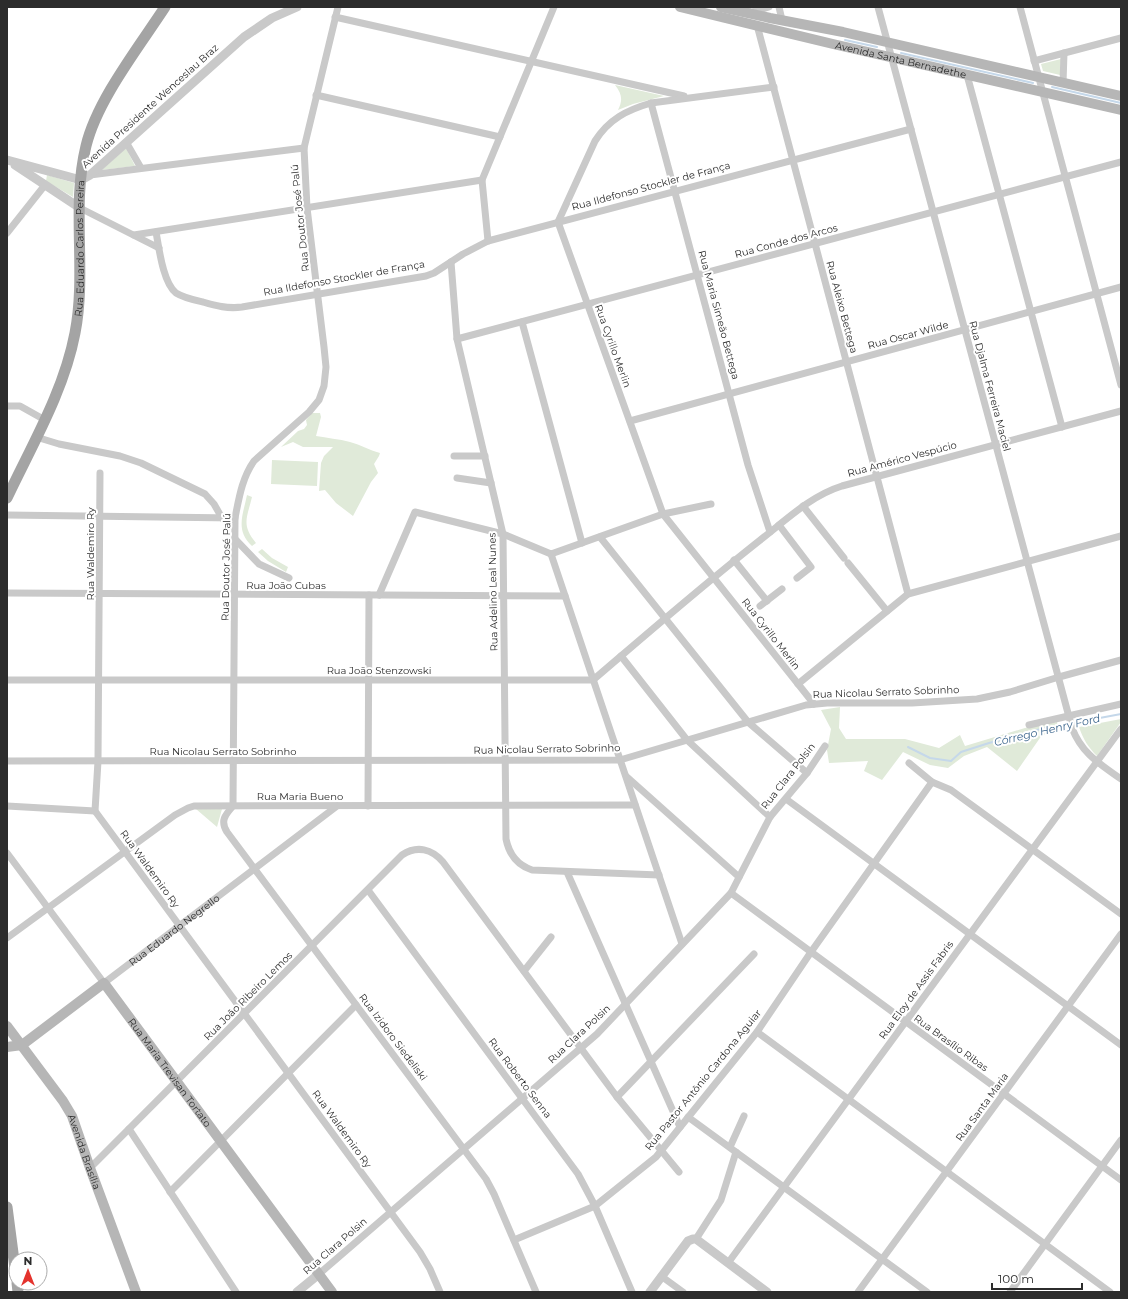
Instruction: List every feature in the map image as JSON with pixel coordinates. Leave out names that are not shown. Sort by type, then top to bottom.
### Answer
[{"type":"main road","name":"Rua Eduardo Carlos Pereira","points":[[7,498],[45,420],[64,374],[75,333],[79,293],[80,208],[85,177],[86,145],[95,120],[117,80],[165,7]]},
{"type":"main road","name":"Avenida Santa Bernadethe","points":[[680,7],[892,58],[1121,110]]},
{"type":"main road","name":"Avenida Santa Bernadethe","points":[[721,7],[748,10],[782,20],[843,32],[1121,96]]},
{"type":"main road","name":"Rua Eduardo Negrello","points":[[7,1047],[22,1045],[104,983]]},
{"type":"main road","name":"Rua Maria Trevisan Tortato","points":[[104,983],[332,1292]]},
{"type":"main road","name":"Avenida Brasília","points":[[7,1026],[64,1101],[72,1116],[136,1292]]},
{"type":"main road","points":[[7,1207],[13,1251]]},
{"type":"street","name":"Avenida Presidente Wenceslau Braz","points":[[8,160],[85,177],[244,37],[272,18],[297,7]]},
{"type":"street","name":"Rua Doutor José Palú","points":[[233,806],[235,518],[248,469],[263,452],[309,412],[322,392],[326,367],[307,208],[304,148],[338,7]]},
{"type":"street","points":[[488,241],[482,180],[554,7]]},
{"type":"street","points":[[748,10],[769,7]]},
{"type":"street","points":[[779,7],[782,20]]},
{"type":"street","name":"Rua Djalma Ferreira Maciel","points":[[878,7],[1071,722],[1083,749],[1097,762],[1121,780]]},
{"type":"street","points":[[1020,7],[1121,385]]},
{"type":"street","points":[[335,17],[690,98]]},
{"type":"street","name":"Rua Aleixo Bettega","points":[[757,25],[908,594]]},
{"type":"street","points":[[1034,61],[1121,38]]},
{"type":"street","points":[[1063,83],[1064,53]]},
{"type":"street","points":[[967,75],[1062,427]]},
{"type":"street","points":[[558,222],[594,141],[601,131],[627,111],[651,103],[774,87]]},
{"type":"street","points":[[316,95],[500,136]]},
{"type":"street","name":"Rua Maria Simeão Bettega","points":[[651,103],[748,465],[770,532]]},
{"type":"street","name":"Rua Ildefonso Stockler de França","points":[[156,232],[168,283],[176,293],[187,298],[222,307],[234,308],[426,276],[434,273],[488,241],[911,128]]},
{"type":"street","points":[[126,142],[141,168]]},
{"type":"street","points":[[85,177],[141,168],[304,148]]},
{"type":"street","points":[[8,160],[80,208],[159,248]]},
{"type":"street","name":"Rua Conde dos Arcos","points":[[457,339],[1121,162]]},
{"type":"street","points":[[134,235],[482,180]]},
{"type":"street","points":[[7,233],[45,185]]},
{"type":"street","name":"Rua Cyrillo Merlin","points":[[558,222],[664,514],[814,704]]},
{"type":"street","name":"Rua Adelino Leal Nunes","points":[[451,262],[457,339],[503,534],[507,848],[510,854],[525,868],[539,871],[567,872]]},
{"type":"street","name":"Rua Oscar Wilde","points":[[630,421],[1121,287]]},
{"type":"street","points":[[522,322],[582,543]]},
{"type":"street","points":[[7,406],[20,406],[45,420]]},
{"type":"street","name":"Rua Américo Vespúcio","points":[[713,577],[803,506],[818,496],[833,489],[1121,412]]},
{"type":"street","points":[[36,437],[59,444],[120,456],[141,463],[205,494],[214,504],[222,518]]},
{"type":"street","points":[[454,456],[485,456]]},
{"type":"street","name":"Rua Waldemiro Ry","points":[[100,473],[98,761],[95,811],[426,1260],[440,1292]]},
{"type":"street","points":[[457,478],[491,483]]},
{"type":"street","points":[[379,595],[415,512],[503,534],[551,554],[664,514],[711,504]]},
{"type":"street","points":[[803,506],[887,611]]},
{"type":"street","points":[[7,515],[235,518]]},
{"type":"street","points":[[779,525],[811,567],[797,578]]},
{"type":"street","points":[[798,684],[908,594],[1121,536]]},
{"type":"street","points":[[600,537],[748,722],[807,773]]},
{"type":"street","points":[[235,539],[259,564],[289,578]]},
{"type":"street","points":[[551,554],[682,944]]},
{"type":"street","points":[[734,560],[767,601]]},
{"type":"street","points":[[593,680],[713,577]]},
{"type":"street","points":[[760,606],[782,590]]},
{"type":"street","name":"Rua João Cubas","points":[[7,593],[565,596]]},
{"type":"street","points":[[368,806],[369,595]]},
{"type":"street","points":[[621,656],[687,740],[770,817]]},
{"type":"street","name":"Rua Nicolau Serrato Sobrinho","points":[[7,761],[620,760],[794,708],[814,704],[912,703],[977,699],[1010,692],[1121,660]]},
{"type":"street","name":"Rua João Stenzowski","points":[[7,680],[593,680]]},
{"type":"street","points":[[1029,725],[1071,722],[1121,704]]},
{"type":"street","name":"Rua Eloy de Assis Fabris","points":[[728,1263],[1121,729]]},
{"type":"street","name":"Rua Clara Polsin","points":[[298,1292],[581,1049],[626,1004],[730,893],[770,817],[807,773],[825,746]]},
{"type":"street","points":[[909,763],[932,782],[951,790],[1121,914]]},
{"type":"street","points":[[626,776],[739,877]]},
{"type":"street","name":"Rua Pastor Antônio Cardona Aguiar","points":[[514,1240],[595,1206],[656,1157],[757,1032],[811,952],[932,782]]},
{"type":"street","points":[[786,799],[1121,1045]]},
{"type":"street","name":"Rua Maria Bueno","points":[[7,938],[175,815],[188,808],[199,806],[636,805]]},
{"type":"street","points":[[7,806],[95,811]]},
{"type":"street","name":"Rua Izidoro Siedeliski","points":[[233,806],[223,819],[224,827],[490,1186],[536,1292]]},
{"type":"street","name":"Rua Eduardo Negrello","points":[[104,983],[337,806]]},
{"type":"street","name":"Rua João Ribeiro Lemos","points":[[90,1168],[402,855],[413,850],[425,850],[436,854],[524,971]]},
{"type":"street","name":"Rua Maria Trevisan Tortato","points":[[7,853],[104,983]]},
{"type":"street","points":[[659,874],[567,872],[680,1127]]},
{"type":"street","name":"Rua Roberto Senna","points":[[368,890],[578,1174],[595,1206],[632,1292]]},
{"type":"street","name":"Rua Brasílio Ribas","points":[[730,893],[1121,1180]]},
{"type":"street","name":"Rua Santa Maria","points":[[858,1292],[1121,934]]},
{"type":"street","points":[[550,937],[524,971],[617,1097],[660,1151],[679,1172]]},
{"type":"street","points":[[617,1097],[754,954]]},
{"type":"street","points":[[170,1192],[356,1005]]},
{"type":"street","points":[[757,1032],[1110,1292]]},
{"type":"street","points":[[650,1292],[688,1241],[696,1239],[721,1200],[733,1149],[744,1116]]},
{"type":"street","points":[[688,1117],[927,1292]]},
{"type":"street","points":[[129,1129],[236,1292]]},
{"type":"street","points":[[1010,1292],[1121,1140]]},
{"type":"street","points":[[696,1239],[767,1292]]},
{"type":"street","points":[[661,1276],[683,1292]]},
{"type":"green space","points":[[1061,59],[1060,75],[1043,71],[1041,64]]},
{"type":"green space","points":[[615,85],[664,96],[633,104],[618,110],[621,103],[621,97]]},
{"type":"green space","points":[[126,148],[135,166],[102,170]]},
{"type":"green space","points":[[47,175],[74,183],[73,197],[46,181]]},
{"type":"green space","points":[[312,413],[320,413],[321,417],[316,436],[350,442],[380,453],[374,464],[378,473],[371,482],[353,516],[336,503],[325,490],[319,491],[321,463],[324,456],[333,447],[303,447],[293,442],[281,447],[298,431],[304,429],[307,425],[306,420]]},
{"type":"green space","points":[[272,460],[318,462],[317,486],[271,484]]},
{"type":"green space","points":[[247,495],[252,497],[246,521],[248,531],[256,543],[252,546],[243,534],[242,528],[242,516]]},
{"type":"green space","points":[[262,549],[272,558],[288,567],[286,572],[268,561],[258,552]]},
{"type":"green space","points":[[840,707],[839,728],[846,739],[905,739],[939,748],[960,735],[965,746],[1025,728],[1057,722],[1059,731],[1042,735],[1017,771],[987,747],[964,756],[948,768],[930,765],[903,752],[882,780],[864,771],[868,761],[829,763],[827,750],[831,729],[821,710]]},
{"type":"green space","points":[[1121,719],[1121,722],[1097,756],[1086,743],[1079,727]]},
{"type":"green space","points":[[196,809],[222,809],[217,827]]},
{"type":"waterway","points":[[845,40],[877,47]]},
{"type":"waterway","points":[[901,53],[1033,83]]},
{"type":"waterway","points":[[1052,87],[1121,103]]},
{"type":"waterway","name":"Córrego Henry Ford","points":[[908,747],[930,758],[951,761],[961,752],[989,743],[1041,729],[1121,714]]}]
